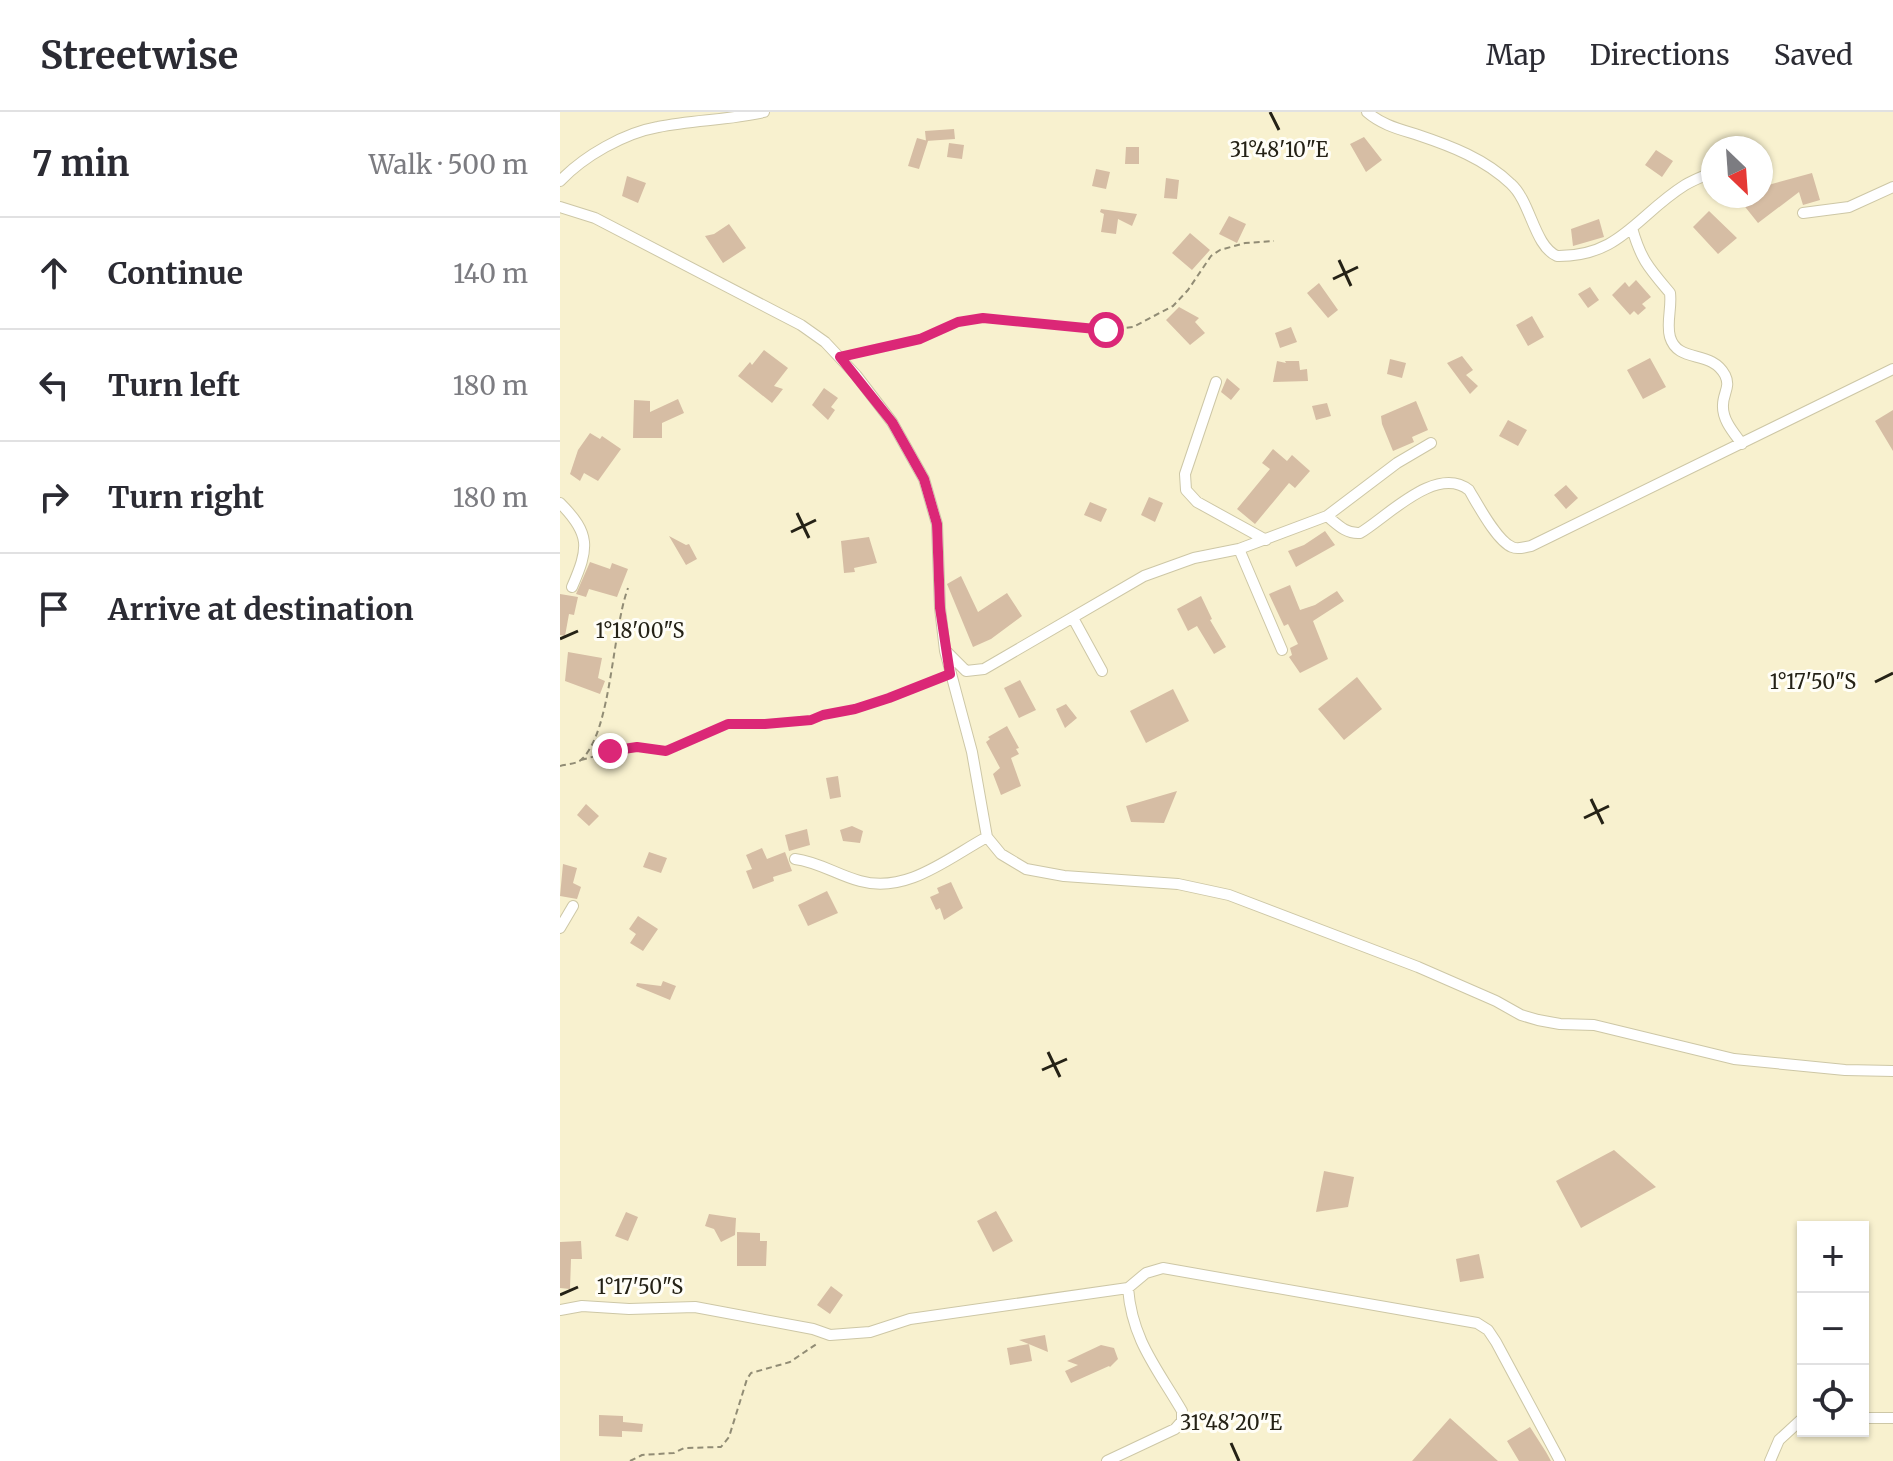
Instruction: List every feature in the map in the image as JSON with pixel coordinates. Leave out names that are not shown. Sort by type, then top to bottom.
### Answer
[{"type":"street","points":[[560,181],[604,148],[654,127],[764,112]]},
{"type":"street","points":[[1367,112],[1379,122],[1465,152],[1511,184],[1524,200],[1543,245],[1557,256],[1588,254],[1608,246],[1685,184],[1701,177]]},
{"type":"street","points":[[1803,213],[1849,207],[1893,187]]},
{"type":"street","points":[[560,207],[595,218],[801,325],[840,357],[892,422],[924,479],[937,524],[945,651],[972,752],[987,837],[1001,854],[1026,869],[1064,876],[1178,884],[1229,895],[1335,938],[1418,967],[1538,1020],[1594,1025],[1734,1059],[1845,1070],[1893,1071]]},
{"type":"street","points":[[1632,228],[1636,247],[1649,271],[1670,293],[1669,327],[1674,347],[1680,352],[1706,358],[1723,371],[1728,386],[1722,405],[1725,418],[1742,444]]},
{"type":"street","points":[[1327,516],[1352,534],[1360,533],[1413,494],[1432,487],[1461,484],[1469,490],[1501,539],[1521,549],[1893,369]]},
{"type":"street","points":[[1216,382],[1185,474],[1186,490],[1197,502],[1266,540]]},
{"type":"street","points":[[945,651],[966,671],[975,672],[1027,646],[1144,576],[1194,558],[1239,549],[1327,516],[1397,463],[1431,443]]},
{"type":"street","points":[[560,503],[584,534],[586,549],[572,587]]},
{"type":"street","points":[[1239,549],[1282,650]]},
{"type":"street","points":[[1073,618],[1102,671]]},
{"type":"street","points":[[795,859],[809,861],[872,884],[901,883],[987,837]]},
{"type":"street","points":[[560,928],[573,906]]},
{"type":"street","points":[[560,1310],[582,1306],[629,1309],[695,1307],[813,1329],[830,1335],[870,1332],[910,1319],[1128,1288],[1146,1273],[1163,1268],[1477,1323],[1488,1330],[1496,1342],[1560,1461]]},
{"type":"street","points":[[1107,1461],[1175,1429],[1182,1421],[1182,1411],[1132,1323],[1128,1288]]},
{"type":"street","points":[[1869,1418],[1893,1418]]},
{"type":"street","points":[[1770,1461],[1779,1440],[1797,1424]]},
{"type":"path","points":[[840,357],[920,339],[958,322],[983,318],[1106,330],[1133,327],[1173,306],[1211,256],[1220,250],[1245,243],[1274,241]]},
{"type":"path","points":[[581,760],[597,732],[610,679],[621,607],[628,588]]},
{"type":"path","points":[[560,766],[622,749],[666,751],[728,724],[811,720],[878,702],[950,674]]},
{"type":"path","points":[[630,1461],[648,1454],[670,1453],[691,1447],[721,1447],[729,1437],[751,1373],[790,1362],[830,1335]]},
{"type":"building","points":[[954,129],[955,139],[926,141],[925,131]]},
{"type":"building","points":[[1364,137],[1382,160],[1366,172],[1350,144]]},
{"type":"building","points":[[917,138],[928,141],[919,169],[908,166]]},
{"type":"building","points":[[949,143],[964,145],[962,159],[947,157]]},
{"type":"building","points":[[1126,147],[1139,147],[1139,164],[1125,164]]},
{"type":"building","points":[[1656,150],[1673,161],[1662,177],[1645,165]]},
{"type":"building","points":[[1096,169],[1110,172],[1106,189],[1092,186]]},
{"type":"building","points":[[1812,173],[1820,200],[1803,205],[1799,192],[1758,223],[1746,208],[1773,208],[1773,184]]},
{"type":"building","points":[[627,176],[646,183],[638,203],[622,196]]},
{"type":"building","points":[[1166,178],[1179,180],[1177,199],[1164,198]]},
{"type":"building","points":[[1101,209],[1137,214],[1132,226],[1118,219],[1116,234],[1101,232],[1104,214],[1100,212]]},
{"type":"building","points":[[1709,211],[1737,238],[1718,254],[1693,227]]},
{"type":"building","points":[[1229,216],[1246,224],[1237,243],[1219,234]]},
{"type":"building","points":[[1599,219],[1604,237],[1573,246],[1571,229]]},
{"type":"building","points":[[729,224],[746,248],[723,263],[705,236]]},
{"type":"building","points":[[1190,233],[1210,250],[1192,270],[1172,253]]},
{"type":"building","points":[[1636,280],[1651,297],[1642,304],[1646,308],[1638,315],[1634,311],[1630,315],[1612,295],[1625,282],[1629,287]]},
{"type":"building","points":[[1319,283],[1338,310],[1328,318],[1307,293]]},
{"type":"building","points":[[1590,287],[1599,300],[1588,308],[1578,294]]},
{"type":"building","points":[[1179,307],[1199,318],[1195,322],[1205,333],[1190,345],[1166,320]]},
{"type":"building","points":[[1532,316],[1544,337],[1528,346],[1516,325]]},
{"type":"building","points":[[1291,327],[1297,342],[1280,348],[1275,333]]},
{"type":"building","points":[[764,350],[788,368],[774,386],[783,389],[772,403],[738,376]]},
{"type":"building","points":[[1462,356],[1473,370],[1466,375],[1478,386],[1470,394],[1447,363]]},
{"type":"building","points":[[1650,358],[1666,387],[1643,399],[1627,370]]},
{"type":"building","points":[[1390,359],[1406,363],[1402,378],[1387,374]]},
{"type":"building","points":[[1277,361],[1299,361],[1300,370],[1307,369],[1308,381],[1273,382]]},
{"type":"building","points":[[1227,378],[1240,389],[1231,400],[1221,392]]},
{"type":"building","points":[[824,388],[838,398],[831,407],[835,410],[828,420],[812,405]]},
{"type":"building","points":[[678,399],[684,413],[662,423],[662,438],[633,438],[634,400],[650,401],[650,412]]},
{"type":"building","points":[[1416,401],[1428,430],[1412,437],[1414,442],[1393,451],[1381,416]]},
{"type":"building","points":[[1327,403],[1331,416],[1316,420],[1312,406]]},
{"type":"building","points":[[1893,410],[1893,451],[1875,421]]},
{"type":"building","points":[[1508,420],[1527,430],[1518,446],[1499,436]]},
{"type":"building","points":[[590,433],[600,439],[602,436],[621,449],[598,481],[584,473],[580,481],[570,474],[578,450]]},
{"type":"building","points":[[1273,449],[1287,461],[1292,455],[1310,471],[1295,488],[1289,483],[1255,524],[1237,509],[1270,469],[1262,463]]},
{"type":"building","points":[[1566,485],[1578,498],[1566,509],[1554,495]]},
{"type":"building","points":[[1149,497],[1163,503],[1155,522],[1141,515]]},
{"type":"building","points":[[1090,502],[1107,509],[1101,522],[1084,515]]},
{"type":"building","points":[[1325,531],[1335,545],[1296,567],[1288,551]]},
{"type":"building","points":[[669,536],[689,544],[697,559],[686,565]]},
{"type":"building","points":[[869,537],[877,563],[844,573],[841,541]]},
{"type":"building","points":[[590,562],[610,569],[612,563],[628,569],[617,597],[589,589],[586,597],[576,594]]},
{"type":"building","points":[[961,576],[978,612],[1007,593],[1022,616],[991,639],[973,647],[947,584]]},
{"type":"building","points":[[1290,585],[1300,610],[1315,605],[1337,591],[1344,601],[1313,621],[1328,659],[1300,673],[1289,657],[1292,655],[1290,648],[1298,644],[1288,624],[1284,626],[1269,594]]},
{"type":"building","points":[[560,594],[578,597],[574,615],[569,614],[565,636],[560,635]]},
{"type":"building","points":[[1201,596],[1210,620],[1226,647],[1214,654],[1197,626],[1188,631],[1177,609]]},
{"type":"building","points":[[568,652],[602,658],[598,678],[605,681],[600,694],[565,681]]},
{"type":"building","points":[[1357,677],[1382,709],[1344,740],[1318,709]]},
{"type":"building","points":[[1020,680],[1036,710],[1019,718],[1004,688]]},
{"type":"building","points":[[1173,689],[1189,721],[1146,743],[1130,711]]},
{"type":"building","points":[[1066,704],[1077,718],[1065,728],[1056,709]]},
{"type":"building","points":[[1007,726],[1019,748],[1016,749],[1019,754],[1011,758],[1021,786],[1001,795],[993,774],[1000,768],[986,742],[990,739],[988,737]]},
{"type":"building","points":[[838,776],[841,797],[830,799],[826,778]]},
{"type":"building","points":[[1177,791],[1164,823],[1131,822],[1126,806]]},
{"type":"building","points":[[586,804],[599,816],[589,826],[577,815]]},
{"type":"building","points":[[852,826],[863,831],[860,843],[843,841],[840,830]]},
{"type":"building","points":[[807,829],[810,845],[789,851],[785,835]]},
{"type":"building","points":[[762,848],[767,859],[785,852],[792,871],[773,877],[774,881],[753,889],[746,871],[752,869],[746,855]]},
{"type":"building","points":[[649,852],[667,858],[661,873],[643,867]]},
{"type":"building","points":[[563,864],[577,868],[573,883],[581,887],[577,899],[560,896]]},
{"type":"building","points":[[951,882],[963,908],[944,920],[940,908],[936,910],[930,897],[939,893],[937,888]]},
{"type":"building","points":[[827,891],[838,913],[808,926],[798,905]]},
{"type":"building","points":[[638,916],[658,929],[643,951],[630,943],[636,934],[629,929]]},
{"type":"building","points":[[663,981],[676,986],[670,1000],[636,986],[637,983],[661,986]]},
{"type":"building","points":[[1614,1150],[1656,1187],[1581,1228],[1556,1181]]},
{"type":"building","points":[[1324,1171],[1354,1177],[1348,1207],[1316,1212]]},
{"type":"building","points":[[996,1211],[1013,1241],[993,1252],[977,1221]]},
{"type":"building","points":[[626,1212],[638,1217],[628,1241],[615,1236]]},
{"type":"building","points":[[709,1214],[736,1218],[735,1235],[721,1242],[714,1229],[705,1226]]},
{"type":"building","points":[[737,1232],[760,1233],[760,1241],[767,1241],[766,1266],[737,1266]]},
{"type":"building","points":[[581,1241],[582,1259],[571,1259],[570,1289],[560,1288],[560,1242]]},
{"type":"building","points":[[1479,1254],[1484,1278],[1460,1282],[1456,1259]]},
{"type":"building","points":[[831,1286],[843,1295],[830,1314],[817,1305]]},
{"type":"building","points":[[1045,1335],[1048,1352],[1019,1340]]},
{"type":"building","points":[[1029,1344],[1032,1361],[1010,1365],[1007,1348]]},
{"type":"building","points":[[1101,1345],[1114,1348],[1118,1359],[1110,1367],[1071,1383],[1065,1371],[1078,1365],[1067,1361]]},
{"type":"building","points":[[599,1415],[623,1416],[623,1422],[643,1424],[642,1432],[622,1431],[622,1437],[599,1436]]},
{"type":"building","points":[[1450,1418],[1498,1461],[1412,1461]]},
{"type":"building","points":[[1530,1427],[1551,1461],[1519,1461],[1507,1441]]},
{"type":"route","points":[[610,751],[637,747],[666,751],[728,724],[811,720],[889,698],[950,674],[940,608],[937,524],[924,479],[892,422],[840,357],[920,339],[958,322],[983,318],[1106,330]]}]
